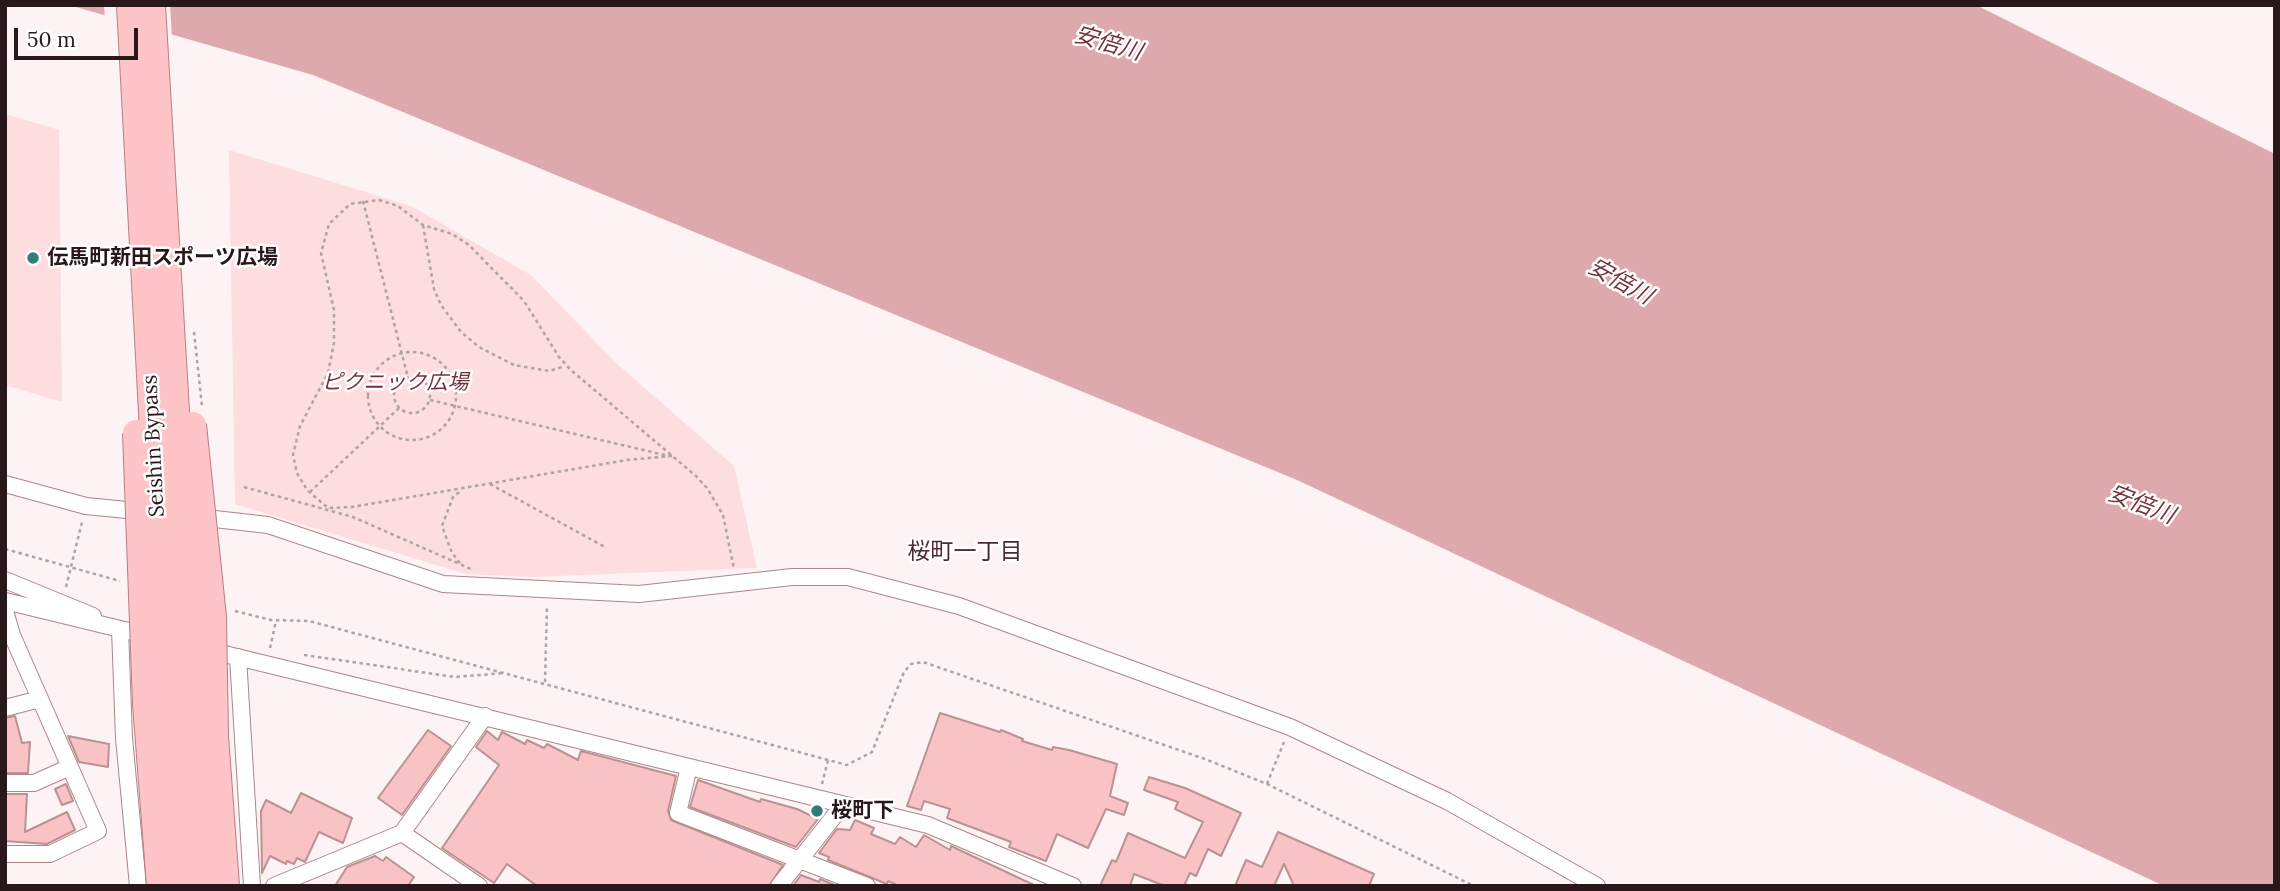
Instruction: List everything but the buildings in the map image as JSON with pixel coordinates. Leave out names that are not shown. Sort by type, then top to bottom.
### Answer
[{"type":"highway","name":"Seishin Bypass","points":[[130,5],[161,579],[183,886]]},
{"type":"highway","name":"Seishin Bypass","points":[[152,5],[204,886]]},
{"type":"highway","points":[[139,153],[135,398],[146,704],[160,886]]},
{"type":"highway","points":[[162,195],[192,407],[213,617],[215,736],[226,886]]},
{"type":"street","points":[[5,484],[86,506],[268,525],[443,584],[547,592],[639,594],[792,577],[848,577],[935,600],[1290,727],[1447,801],[1597,886]]},
{"type":"street","points":[[5,580],[63,601],[116,628]]},
{"type":"street","points":[[5,601],[928,825],[1073,886]]},
{"type":"street","points":[[5,611],[9,636],[98,831],[50,854],[5,854]]},
{"type":"street","points":[[116,628],[138,886]]},
{"type":"street","points":[[238,657],[252,886]]},
{"type":"street","points":[[5,709],[40,699]]},
{"type":"street","points":[[274,886],[296,883],[402,833],[485,716]]},
{"type":"street","points":[[5,783],[34,783],[70,766]]},
{"type":"street","points":[[689,767],[678,813],[799,857],[867,886]]},
{"type":"street","points":[[779,886],[799,857],[843,805]]},
{"type":"street","points":[[402,833],[479,886]]},
{"type":"path","points":[[672,456],[627,460],[352,508],[328,508],[310,493],[297,473],[293,455],[300,426],[328,373],[334,343],[334,310],[321,253],[329,224],[350,204],[379,200],[398,206],[423,225],[452,234],[492,265],[535,315],[566,366],[696,476],[717,502],[737,582]]},
{"type":"path","points":[[363,201],[408,377]]},
{"type":"path","points":[[423,225],[434,289],[441,305],[461,332],[479,347],[514,365],[549,371],[566,366]]},
{"type":"path","points":[[194,329],[202,408]]},
{"type":"path","points":[[405,352],[433,356],[444,365],[457,391],[456,405],[450,419],[440,430],[428,438],[413,441],[398,439],[380,426],[369,407],[368,393],[372,378],[380,366],[391,357],[405,352]]},
{"type":"path","points":[[408,377],[425,382],[430,400]]},
{"type":"path","points":[[408,377],[395,390],[395,402],[400,408],[407,413],[419,412],[430,400]]},
{"type":"path","points":[[430,400],[672,456]]},
{"type":"path","points":[[310,493],[400,408]]},
{"type":"path","points":[[490,484],[605,547]]},
{"type":"path","points":[[244,487],[328,508],[478,572]]},
{"type":"path","points":[[461,564],[452,553],[442,526],[453,497],[465,488]]},
{"type":"path","points":[[63,601],[86,506]]},
{"type":"path","points":[[545,682],[547,592]]},
{"type":"path","points":[[270,651],[276,621]]},
{"type":"path","points":[[309,621],[545,682],[846,765],[872,752],[904,672],[911,664],[923,662],[1129,731],[1267,784],[1474,886]]},
{"type":"path","points":[[295,654],[456,677],[508,673]]},
{"type":"path","points":[[1267,784],[1290,727]]},
{"type":"path","points":[[818,799],[828,761]]},
{"type":"green space","name":"伝馬町新田スポーツ広場","points":[[5,114],[59,130],[62,402],[5,385]]},
{"type":"green space","name":"ピクニック広場","points":[[229,150],[411,206],[531,275],[616,363],[734,466],[757,568],[532,577],[466,574],[235,504]]},
{"type":"water","name":"安倍川","points":[[69,5],[1976,5],[2275,154],[2275,886],[2164,886],[1297,480],[313,75]]},
{"type":"pier","points":[[104,5],[170,5],[172,39],[105,19]]},
{"type":"place","name":"伝馬町新田スポーツ広場","points":[[33,258]]},
{"type":"place","name":"桜町下","points":[[817,811]]},
{"type":"district","name":"桜町一丁目","points":[[965,552]]}]
